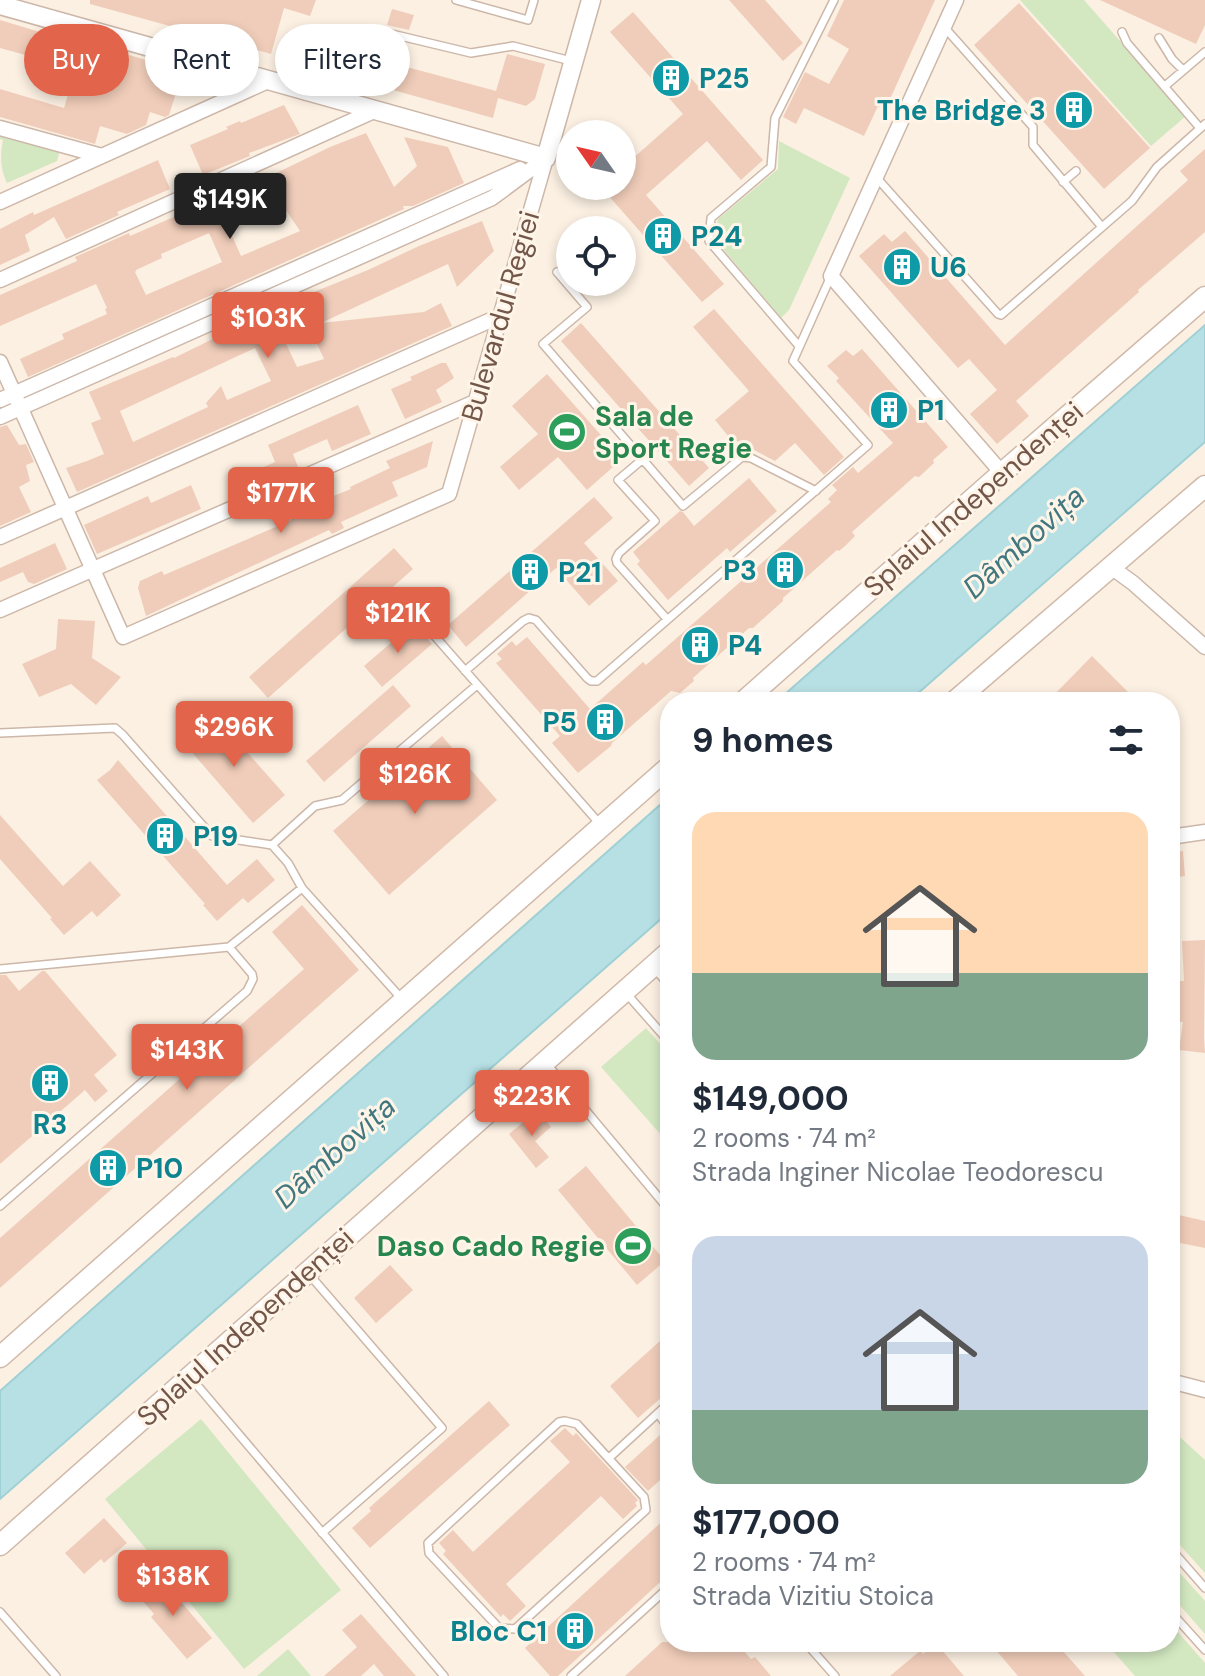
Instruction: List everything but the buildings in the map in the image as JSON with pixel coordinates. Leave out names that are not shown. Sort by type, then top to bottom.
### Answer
[{"type":"main road","name":"Splaiul Independenței","points":[[754,692],[1205,297]]},
{"type":"main road","points":[[966,692],[1205,486]]},
{"type":"main road","points":[[0,1357],[660,775]]},
{"type":"main road","name":"Splaiul Independenței","points":[[0,1545],[660,959]]},
{"type":"street","name":"Bulevardul Regiei","points":[[93,569],[123,637],[449,494],[591,0]]},
{"type":"street","points":[[956,0],[831,276],[1002,473]]},
{"type":"street","points":[[0,5],[275,81]]},
{"type":"street","points":[[0,202],[270,80]]},
{"type":"street","points":[[327,96],[546,158]]},
{"type":"street","points":[[0,280],[376,110]]},
{"type":"street","points":[[0,128],[102,156]]},
{"type":"street","points":[[7,396],[546,158]]},
{"type":"street","points":[[0,417],[492,198],[546,158]]},
{"type":"street","points":[[0,537],[500,316]]},
{"type":"street","points":[[0,362],[7,396],[21,408],[93,569]]},
{"type":"street","points":[[0,610],[475,402]]},
{"type":"street","points":[[1111,567],[1205,647]]},
{"type":"street","points":[[1180,836],[1205,832]]},
{"type":"street","points":[[1180,1384],[1205,1390]]},
{"type":"lane","points":[[456,0],[528,20],[534,0]]},
{"type":"lane","points":[[799,346],[709,241],[711,218],[771,167],[775,118],[834,0]]},
{"type":"lane","points":[[944,27],[1033,127],[1033,145],[1102,227]]},
{"type":"lane","points":[[876,177],[1000,315],[1132,201],[1157,167],[1203,126],[1127,43],[1122,32]]},
{"type":"lane","points":[[410,38],[471,53],[513,46],[573,62]]},
{"type":"lane","points":[[1159,38],[1183,70]]},
{"type":"lane","points":[[1165,86],[1205,52]]},
{"type":"lane","points":[[1063,182],[1076,171]]},
{"type":"lane","points":[[465,671],[529,618],[536,620],[587,678],[597,681],[868,445],[793,361],[831,276]]},
{"type":"lane","points":[[578,296],[587,307],[543,344],[683,506],[742,457],[751,458],[816,491]]},
{"type":"lane","points":[[643,459],[618,480],[655,521],[616,559],[667,619]]},
{"type":"lane","points":[[418,617],[601,827]]},
{"type":"lane","points":[[272,845],[315,806],[342,800],[477,685]]},
{"type":"lane","points":[[0,733],[115,728],[212,836],[272,845],[288,863],[302,888],[404,1001]]},
{"type":"lane","points":[[0,969],[229,947],[302,888]]},
{"type":"lane","points":[[0,1206],[247,991],[252,974],[229,947]]},
{"type":"lane","points":[[652,966],[660,975]]},
{"type":"lane","points":[[624,991],[660,1032]]},
{"type":"lane","points":[[545,1062],[660,1199]]},
{"type":"lane","points":[[306,1272],[442,1428],[322,1533]]},
{"type":"lane","points":[[189,1377],[444,1676]]},
{"type":"lane","points":[[609,1458],[658,1413],[660,1416]]},
{"type":"lane","points":[[559,1422],[577,1424],[609,1458],[644,1497],[646,1510],[515,1629],[499,1628],[429,1553],[428,1543],[559,1422]]},
{"type":"lane","points":[[1180,1559],[1205,1588]]},
{"type":"lane","points":[[571,1676],[660,1595]]},
{"type":"lane","points":[[0,1612],[56,1676]]},
{"type":"lane","points":[[1180,1622],[1205,1650]]},
{"type":"lane","points":[[814,1652],[835,1676]]},
{"type":"green space","points":[[1020,0],[1084,0],[1186,116],[1151,146]]},
{"type":"green space","points":[[0,133],[60,150],[57,161],[7,183],[2,167],[3,140]]},
{"type":"green space","points":[[779,141],[850,178],[789,310],[781,318],[713,237],[718,219],[778,169]]},
{"type":"green space","points":[[646,1028],[660,1044],[660,1134],[601,1067]]},
{"type":"green space","points":[[201,1419],[341,1590],[244,1669],[105,1499]]},
{"type":"green space","points":[[1180,1437],[1205,1460],[1205,1573],[1180,1545]]},
{"type":"green space","points":[[1180,1573],[1205,1601],[1205,1634],[1180,1605]]},
{"type":"green space","points":[[1180,1634],[1205,1663],[1205,1676],[1135,1676],[1114,1652],[1180,1652]]},
{"type":"green space","points":[[288,1649],[311,1676],[257,1676]]},
{"type":"water","name":"Dâmbovița","points":[[1205,325],[1205,442],[919,692],[787,692]]},
{"type":"water","name":"Dâmbovița","points":[[660,805],[660,920],[0,1499],[0,1391]]},
{"type":"place","name":"P25","points":[[671,78]]},
{"type":"place","name":"The Bridge 3","points":[[1074,110]]},
{"type":"place","name":"P24","points":[[663,236]]},
{"type":"place","name":"U6","points":[[902,267]]},
{"type":"place","name":"P1","points":[[889,410]]},
{"type":"place","name":"Sala de Sport Regie","points":[[567,432]]},
{"type":"place","name":"P3","points":[[785,570]]},
{"type":"place","name":"P21","points":[[530,572]]},
{"type":"place","name":"P4","points":[[700,645]]},
{"type":"place","name":"P5","points":[[605,722]]},
{"type":"place","name":"P19","points":[[165,836]]},
{"type":"place","name":"R3","points":[[50,1083]]},
{"type":"place","name":"P10","points":[[108,1168]]},
{"type":"place","name":"Daso Cado Regie","points":[[633,1246]]},
{"type":"place","name":"Bloc C1","points":[[575,1631]]}]
